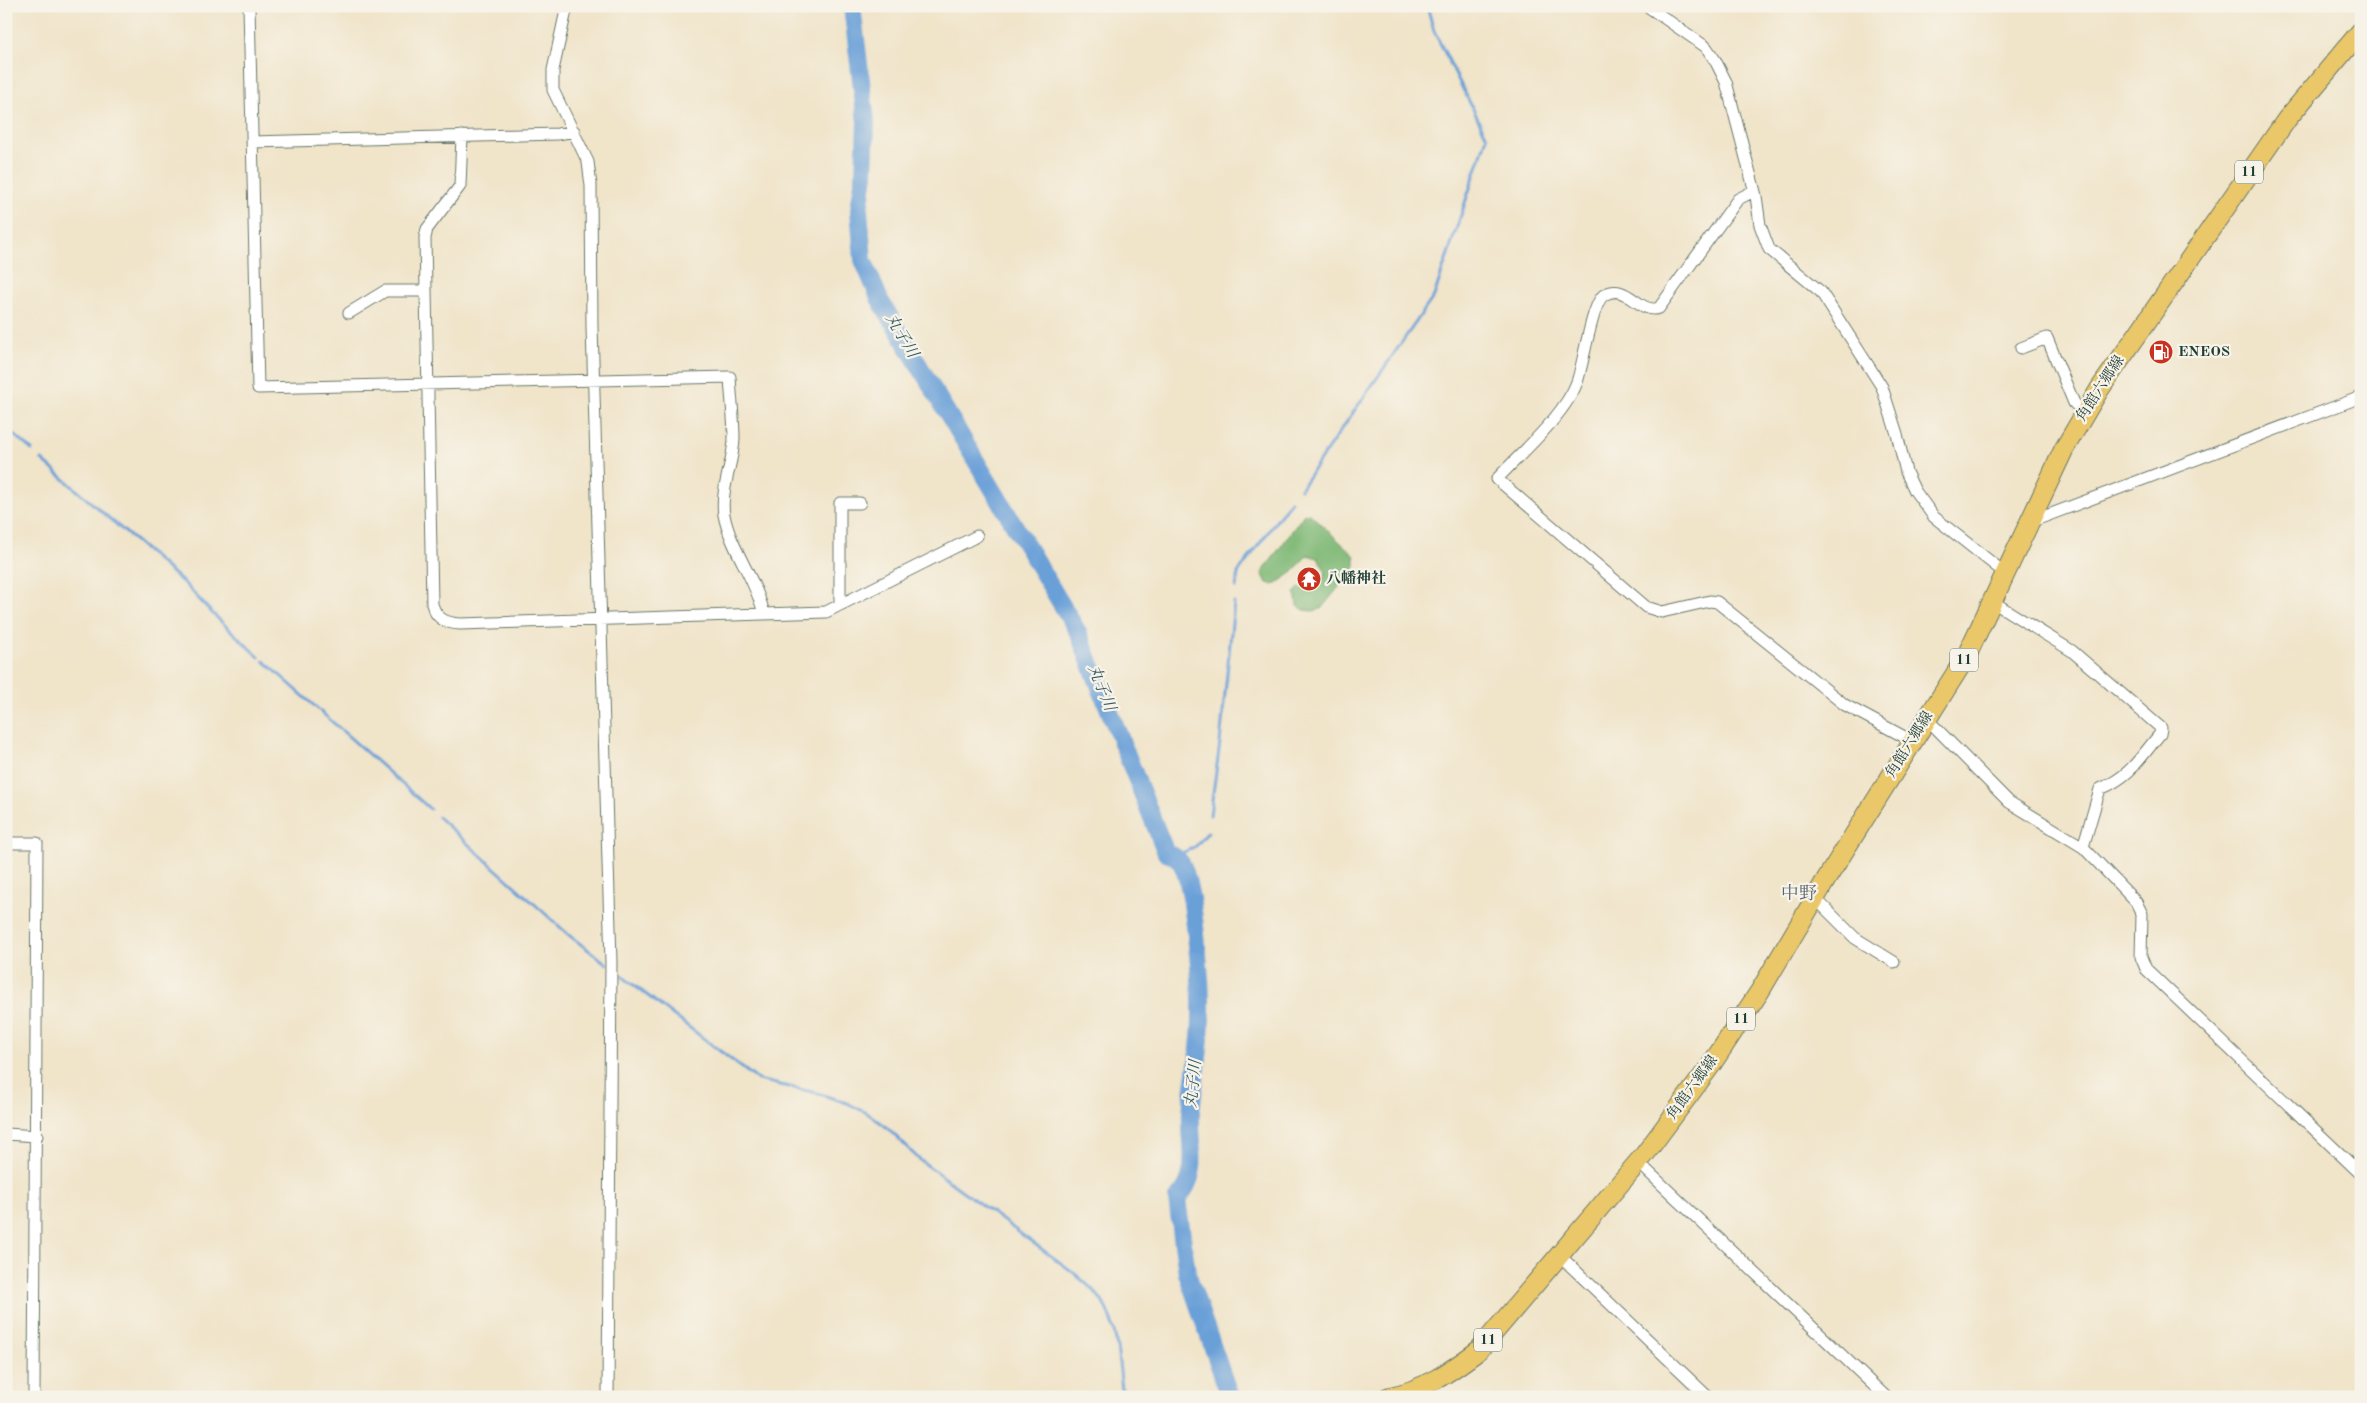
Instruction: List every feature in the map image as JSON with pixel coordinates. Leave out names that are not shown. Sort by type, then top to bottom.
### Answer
[{"type":"main road","name":"角館六郷線","points":[[1388,1397],[1429,1383],[1451,1372],[1479,1350],[1638,1162],[1711,1065],[1760,991],[1926,718],[1966,657],[2064,449],[2085,413],[2168,288],[2287,119],[2361,32]]},
{"type":"street","points":[[249,6],[258,388],[730,378],[734,438],[723,503],[725,517],[733,540],[760,597],[764,614]]},
{"type":"street","points":[[567,6],[553,70],[553,90],[588,162],[591,186],[592,327],[612,962],[608,1397]]},
{"type":"street","points":[[1647,6],[1706,47],[1715,60],[1726,82],[1754,190],[1760,225],[1769,249],[1821,292],[1882,388],[1897,434],[1906,472],[1915,491],[1934,517],[2006,574]]},
{"type":"street","points":[[252,142],[558,134],[574,132]]},
{"type":"street","points":[[462,136],[460,186],[427,229],[427,385],[432,604],[434,611],[445,621],[460,624],[826,612],[977,536]]},
{"type":"street","points":[[1754,190],[1738,200],[1660,308],[1648,308],[1624,292],[1618,291],[1603,295],[1597,304],[1583,362],[1570,398],[1497,479],[1646,607],[1662,612],[1701,603],[1717,602],[1845,705],[1912,741]]},
{"type":"street","points":[[349,313],[385,291],[426,291]]},
{"type":"street","points":[[2021,348],[2047,338],[2074,403],[2085,413]]},
{"type":"street","points":[[2030,522],[2361,397]]},
{"type":"street","points":[[840,605],[840,503],[860,503]]},
{"type":"street","points":[[1993,602],[2072,651],[2160,728],[2160,734],[2127,774],[2119,781],[2100,789],[2083,847]]},
{"type":"street","points":[[1926,718],[2009,802],[2083,847],[2136,902],[2142,914],[2140,957],[2146,969],[2361,1174]]},
{"type":"street","points":[[6,843],[37,843],[37,1136],[34,1397]]},
{"type":"street","points":[[1815,898],[1855,938],[1894,962]]},
{"type":"street","points":[[6,1134],[37,1136]]},
{"type":"street","points":[[1638,1162],[1886,1397]]},
{"type":"street","points":[[1559,1255],[1708,1397]]},
{"type":"green space","points":[[1304,514],[1310,514],[1355,556],[1355,567],[1321,609],[1313,611],[1304,610],[1297,605],[1295,592],[1299,588],[1310,590],[1322,582],[1326,572],[1318,558],[1307,555],[1293,572],[1274,585],[1267,583],[1262,573]]},
{"type":"waterway","name":"丸子川","points":[[852,6],[866,122],[864,175],[859,210],[863,260],[880,300],[1078,632],[1166,853],[1178,859],[1186,874],[1196,937],[1201,1029],[1191,1112],[1192,1169],[1185,1189],[1177,1199],[1187,1273],[1230,1397]]},
{"type":"waterway","points":[[1300,489],[1434,296],[1487,137],[1434,31],[1427,6]]},
{"type":"waterway","points":[[6,428],[32,450]]},
{"type":"waterway","points":[[42,460],[185,584],[212,613],[259,657]]},
{"type":"waterway","points":[[1236,588],[1238,573],[1291,501]]},
{"type":"waterway","points":[[1210,815],[1220,743],[1234,603]]},
{"type":"waterway","points":[[264,661],[430,809]]},
{"type":"waterway","points":[[438,817],[570,936],[607,964]]},
{"type":"waterway","points":[[1176,856],[1196,846],[1208,832]]},
{"type":"waterway","points":[[614,970],[758,1080],[817,1093],[847,1103],[867,1113],[884,1125],[920,1160],[1073,1272],[1096,1293],[1104,1304],[1109,1316],[1116,1342],[1123,1397]]},
{"type":"place","name":"ENEOS","points":[[2161,352]]},
{"type":"place","name":"八幡神社","points":[[1309,579]]},
{"type":"district","name":"中野","points":[[1799,894]]}]
